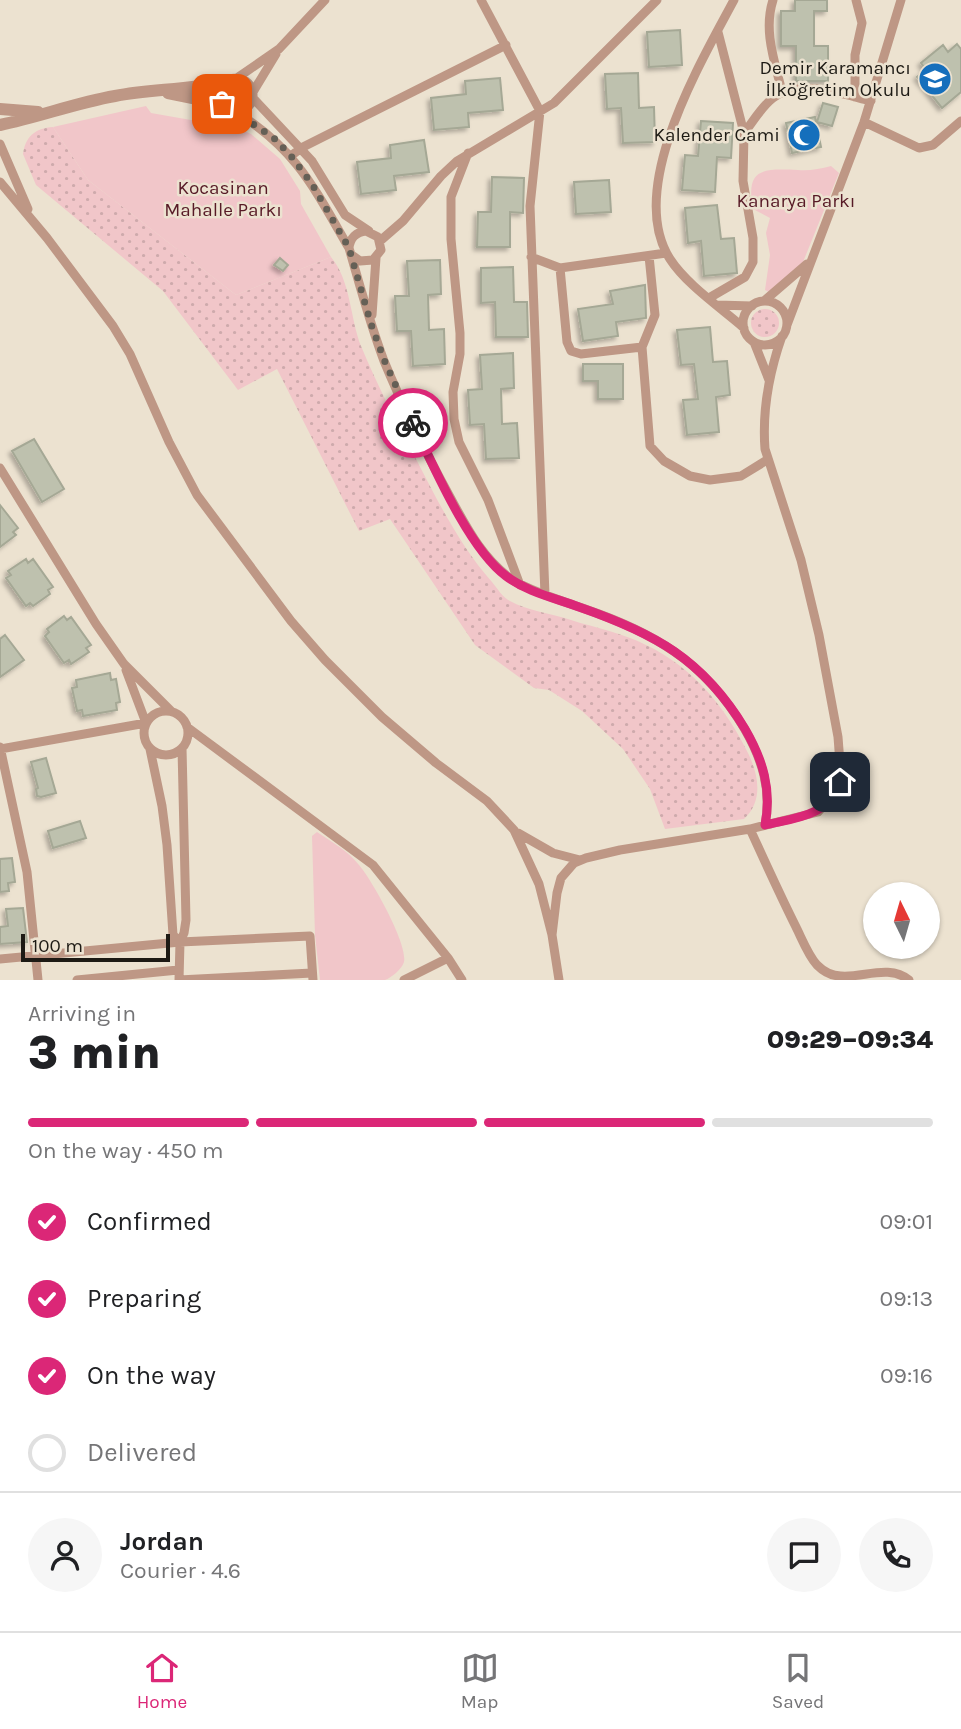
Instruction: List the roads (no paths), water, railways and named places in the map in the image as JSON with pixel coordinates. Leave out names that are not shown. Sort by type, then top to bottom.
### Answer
[{"type":"street","points":[[236,111],[246,108],[279,49],[325,0]]},
{"type":"street","points":[[481,0],[540,111],[530,206],[545,595]]},
{"type":"street","points":[[380,241],[403,221],[447,170],[468,153],[554,103],[657,0]]},
{"type":"street","points":[[734,0],[679,110],[663,156],[657,212],[661,240],[676,267],[744,328],[754,342],[766,345],[782,336]]},
{"type":"street","points":[[772,0],[769,34],[782,92]]},
{"type":"street","points":[[855,97],[855,55],[862,23],[856,0]]},
{"type":"street","points":[[552,935],[558,885],[565,872],[580,860],[620,850],[750,829],[818,812],[836,793],[841,776],[836,724],[811,597],[794,535],[768,460],[764,431],[769,380],[782,336],[864,122],[901,0]]},
{"type":"street","points":[[713,301],[745,278],[753,262],[743,181],[744,134],[718,32]]},
{"type":"street","points":[[291,156],[301,148],[506,45]]},
{"type":"street","points":[[222,104],[220,89],[279,49]]},
{"type":"street","points":[[0,125],[96,99],[142,91],[208,86],[232,79],[248,82],[253,95],[320,173],[340,208],[357,225],[371,232],[380,241],[376,258],[371,324]]},
{"type":"street","points":[[744,134],[767,103],[782,92],[797,89],[830,91],[871,101]]},
{"type":"street","points":[[161,91],[222,104],[263,129],[291,156],[312,184],[351,252],[371,324],[385,362],[460,515],[489,561],[520,585],[653,636],[680,654],[704,675],[741,723],[759,757],[768,795],[765,825]]},
{"type":"street","points":[[0,109],[41,113]]},
{"type":"street","points":[[864,122],[919,148],[933,145],[961,121]]},
{"type":"street","points":[[0,144],[33,220]]},
{"type":"street","points":[[468,153],[451,197],[460,333],[460,354],[453,392],[454,419],[459,442],[488,500],[520,585]]},
{"type":"street","points":[[0,182],[33,220],[120,337],[139,371],[169,442],[197,495],[291,621],[325,660],[383,718],[436,763],[487,801],[514,830],[541,848],[580,860]]},
{"type":"street","points":[[351,252],[351,239],[358,233],[371,232]]},
{"type":"street","points":[[351,252],[364,262],[376,258]]},
{"type":"street","points":[[531,257],[560,268],[666,253]]},
{"type":"street","points":[[649,256],[655,315],[642,347],[650,446],[664,461],[690,476],[710,480],[741,476],[768,460]]},
{"type":"street","points":[[713,301],[752,306],[764,302],[811,260]]},
{"type":"street","points":[[560,268],[567,342],[571,351],[581,354],[642,347]]},
{"type":"street","points":[[764,302],[780,308],[787,325]]},
{"type":"street","points":[[744,328],[745,315],[752,306]]},
{"type":"street","points":[[754,342],[769,380]]},
{"type":"street","points":[[0,468],[96,624],[124,664],[171,711],[184,720],[187,727],[188,734],[182,748],[186,920],[180,942],[178,977]]},
{"type":"street","points":[[124,664],[146,723],[144,737],[156,772],[167,845],[173,935],[180,942]]},
{"type":"street","points":[[38,980],[27,872],[0,748],[146,723],[156,713],[171,711]]},
{"type":"street","points":[[187,727],[373,864],[448,958],[462,980]]},
{"type":"street","points":[[150,749],[163,755],[182,748]]},
{"type":"street","points":[[750,829],[793,922],[812,959],[820,968],[835,976],[889,972],[909,980]]},
{"type":"street","points":[[514,830],[539,884],[552,935],[559,980]]},
{"type":"street","points":[[0,959],[180,942],[310,936],[312,976],[77,980]]},
{"type":"street","points":[[404,980],[448,958]]},
{"type":"place","name":"Demir Karamancı İlköğretim Okulu","points":[[935,79]]},
{"type":"place","name":"Kalender Cami","points":[[804,135]]},
{"type":"park label","name":"Kocasinan Mahalle Parkı","points":[[223,199]]},
{"type":"park label","name":"Kanarya Parkı","points":[[796,201]]}]
